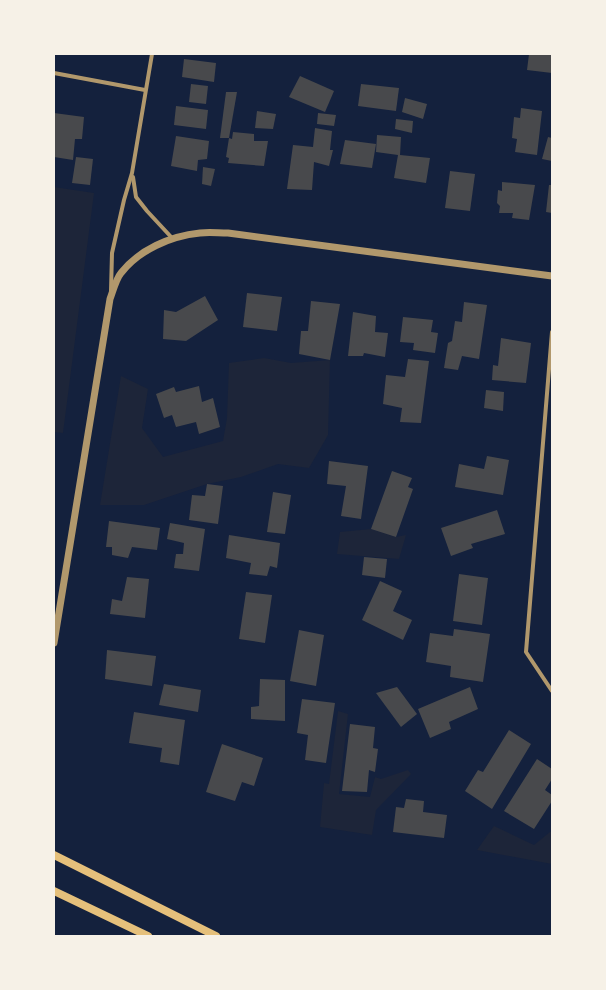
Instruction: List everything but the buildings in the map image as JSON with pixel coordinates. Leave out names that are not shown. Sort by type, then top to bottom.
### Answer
[{"type":"main road","points":[[54,855],[216,936]]},
{"type":"main road","points":[[54,891],[148,936]]},
{"type":"main road","points":[[54,899],[63,895]]},
{"type":"street","points":[[54,643],[110,299],[112,253],[132,172],[152,54]]},
{"type":"street","points":[[54,73],[145,90]]},
{"type":"street","points":[[132,172],[136,197],[173,239]]},
{"type":"street","points":[[110,299],[120,274],[137,258],[153,246],[173,239],[199,233],[228,233],[552,276]]},
{"type":"street","points":[[552,332],[526,652],[552,691]]},
{"type":"shaded area","points":[[54,187],[94,193],[63,433],[54,432]]},
{"type":"shaded area","points":[[264,358],[291,363],[330,360],[328,435],[309,468],[278,464],[241,477],[207,484],[144,505],[100,505],[121,376],[148,389],[142,428],[163,457],[223,441],[227,418],[229,363]]},
{"type":"shaded area","points":[[371,529],[396,537],[406,535],[399,559],[337,554],[340,532]]},
{"type":"shaded area","points":[[338,711],[348,714],[339,794],[370,797],[375,777],[381,779],[408,770],[411,774],[376,810],[372,835],[320,827],[324,783],[329,784]]},
{"type":"shaded area","points":[[494,826],[534,845],[552,832],[552,864],[477,850]]}]
